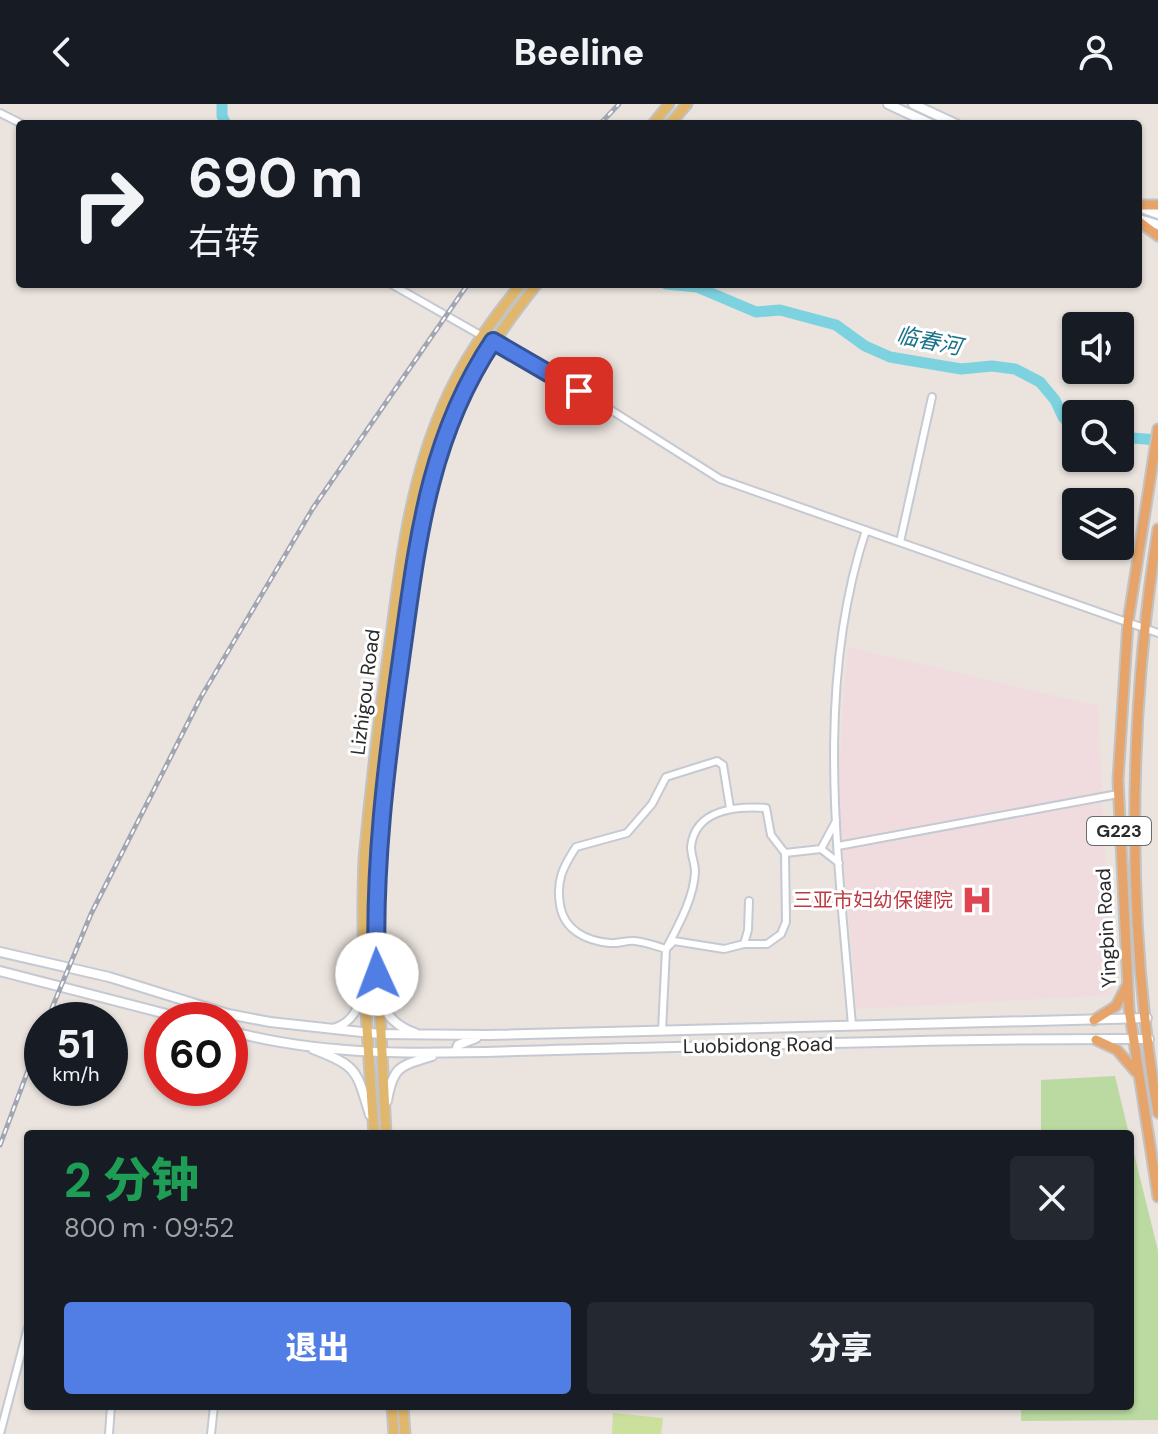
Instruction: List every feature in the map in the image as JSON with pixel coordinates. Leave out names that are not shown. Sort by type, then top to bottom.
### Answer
[{"type":"highway","points":[[1142,223],[1158,236]]},
{"type":"highway","name":"Yingbin Road","points":[[1158,429],[1128,622],[1118,794],[1133,1039],[1158,1197]]},
{"type":"highway","name":"Yingbin Road","points":[[1158,529],[1146,628],[1138,752],[1136,879],[1158,1113]]},
{"type":"highway","points":[[1094,1020],[1116,1006],[1128,984]]},
{"type":"highway","points":[[1096,1040],[1117,1050],[1138,1075]]},
{"type":"main road","points":[[656,120],[669,104]]},
{"type":"main road","points":[[673,120],[687,104]]},
{"type":"main road","points":[[888,104],[922,120]]},
{"type":"main road","points":[[913,104],[947,120]]},
{"type":"main road","name":"Lizhigou Road","points":[[374,1130],[362,911],[365,845],[403,543],[426,447],[444,403],[481,336],[518,288]]},
{"type":"main road","name":"Lizhigou Road","points":[[386,1130],[375,911],[377,859],[416,545],[426,494],[439,451],[463,392],[493,341],[534,288]]},
{"type":"main road","name":"Luobidong Road","points":[[0,952],[109,977],[228,1014],[326,1030],[380,1034],[488,1035],[1147,1018]]},
{"type":"main road","points":[[0,971],[144,1008]]},
{"type":"main road","points":[[378,989],[384,1009],[397,1025],[432,1035]]},
{"type":"main road","points":[[248,1034],[301,1044],[342,1061],[355,1071],[363,1086],[373,1122]]},
{"type":"main road","points":[[461,1052],[456,1051],[458,1045],[488,1035]]},
{"type":"main road","name":"Luobidong Road","points":[[301,1044],[368,1051],[443,1053],[1149,1039]]},
{"type":"main road","points":[[385,1121],[391,1079],[400,1068],[443,1053]]},
{"type":"main road","points":[[392,1410],[394,1434]]},
{"type":"main road","points":[[403,1410],[405,1434]]},
{"type":"street","points":[[398,288],[603,405],[720,479],[1158,633]]},
{"type":"street","points":[[900,542],[932,397]]},
{"type":"street","points":[[852,1026],[832,753],[847,607],[866,530]]},
{"type":"street","points":[[666,949],[635,941],[611,943],[585,937],[569,927],[561,913],[558,889],[562,868],[576,847],[627,833],[652,804],[666,777],[717,761],[723,765],[730,808]]},
{"type":"street","points":[[838,846],[1118,794]]},
{"type":"street","points":[[662,1031],[666,949],[688,902],[695,872],[691,849],[694,833],[703,822],[730,808],[766,808],[771,835],[785,853],[786,922],[781,934],[767,944],[744,944],[724,949],[674,941],[666,949]]},
{"type":"street","points":[[821,849],[836,821]]},
{"type":"street","points":[[785,853],[821,849],[839,863]]},
{"type":"street","points":[[744,944],[749,901]]},
{"type":"street","points":[[326,1030],[344,1025],[354,1015],[361,997],[364,975]]},
{"type":"street","points":[[0,1434],[24,1342]]},
{"type":"street","points":[[109,1434],[111,1410]]},
{"type":"street","points":[[211,1434],[214,1410]]},
{"type":"shaded area","name":"三亚市妇幼保健院","points":[[848,647],[1098,706],[1111,995],[857,1009],[839,805]]},
{"type":"green space","points":[[1115,1076],[1128,1130],[1041,1130],[1041,1080]]},
{"type":"green space","points":[[1134,1153],[1158,1251],[1158,1420],[1021,1421],[1021,1410],[1134,1410]]},
{"type":"green space","points":[[613,1413],[663,1418],[661,1434],[612,1434]]},
{"type":"waterway","name":"临春河","points":[[222,104],[224,120]]},
{"type":"waterway","name":"临春河","points":[[699,288],[756,312],[780,310],[836,325],[865,346],[890,357],[961,369],[992,366],[1015,369],[1040,382],[1055,400],[1062,415]]},
{"type":"waterway","name":"临春河","points":[[1134,438],[1158,440]]},
{"type":"railway","points":[[604,120],[619,104]]},
{"type":"railway","points":[[54,1002],[91,914],[201,697],[313,508],[465,288]]},
{"type":"railway","points":[[0,1145],[24,1081]]},
{"type":"place","name":"三亚市妇幼保健院","points":[[977,900]]},
{"type":"route","points":[[377,974],[375,911],[382,806],[416,545],[426,494],[439,451],[463,392],[493,341],[579,391]]}]
